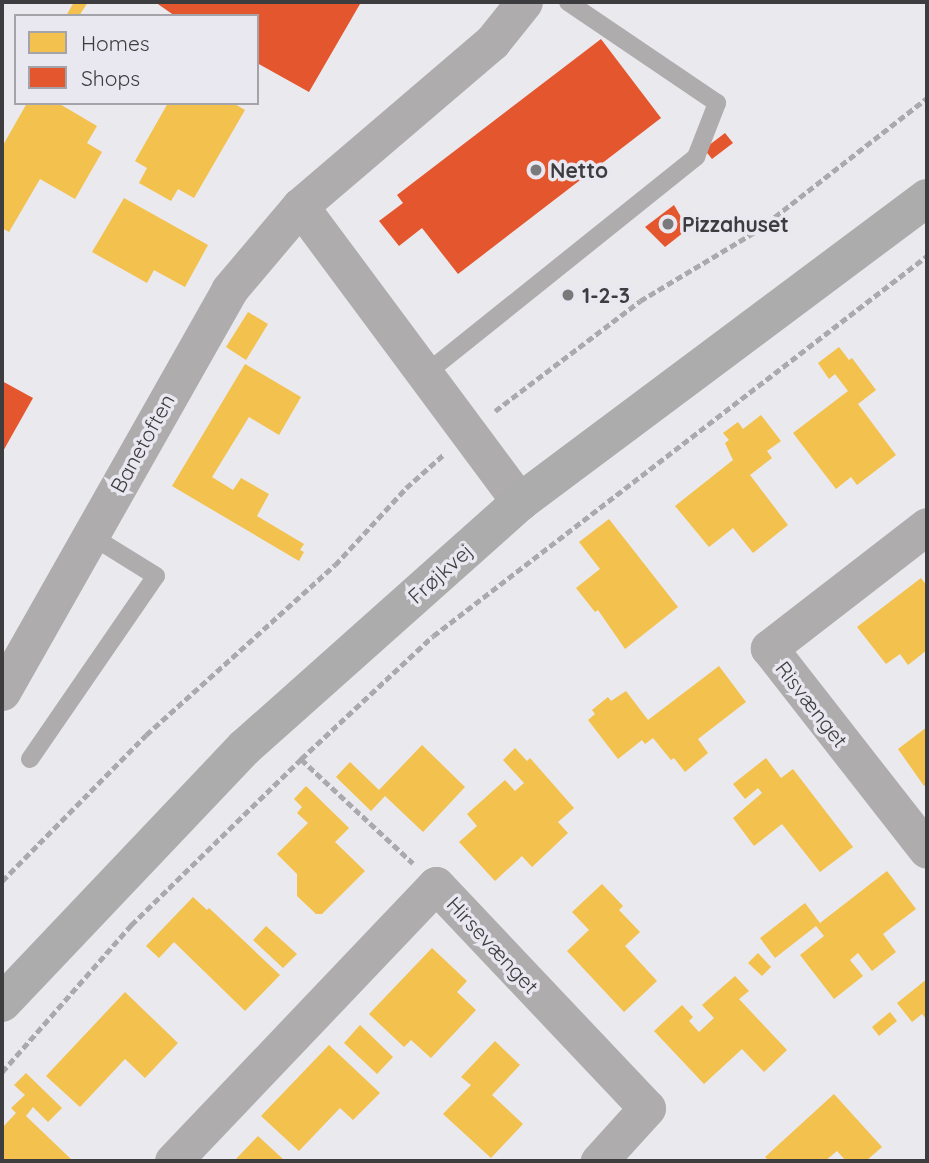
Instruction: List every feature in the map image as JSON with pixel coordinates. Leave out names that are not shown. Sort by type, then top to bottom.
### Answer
[{"type":"street","name":"Banetoften","points":[[2,692],[229,290],[300,206],[492,42],[524,2]]},
{"type":"street","name":"Frøjkvej","points":[[2,1003],[244,748],[520,502],[927,198]]},
{"type":"street","points":[[300,206],[520,502]]},
{"type":"street","name":"Risvænget","points":[[927,526],[769,648],[927,850]]},
{"type":"street","name":"Hirsevænget","points":[[173,1161],[436,885],[647,1108],[599,1161]]},
{"type":"lane","points":[[424,375],[696,157],[717,103],[568,2]]},
{"type":"lane","points":[[30,759],[156,576],[90,535]]},
{"type":"path","points":[[2,881],[146,735],[335,565],[406,488],[467,432],[640,300],[758,230],[927,98]]},
{"type":"path","points":[[2,1072],[131,925],[301,758],[433,636],[927,256]]},
{"type":"path","points":[[301,758],[436,885]]},
{"type":"building: Homes","points":[[74,2],[88,2],[80,14],[67,14]]},
{"type":"building: Homes","points":[[26,105],[61,105],[97,126],[87,143],[102,152],[75,199],[40,179],[9,232],[2,228],[2,147]]},
{"type":"building: Homes","points":[[167,105],[236,105],[245,110],[194,198],[178,189],[171,201],[139,183],[147,168],[135,161]]},
{"type":"building: Homes","points":[[124,198],[208,245],[185,287],[154,270],[147,283],[92,252]]},
{"type":"building: Homes","points":[[248,312],[268,324],[246,360],[226,347]]},
{"type":"building: Homes","points":[[839,347],[849,360],[852,358],[876,390],[858,404],[896,455],[857,485],[851,477],[836,489],[793,433],[848,391],[835,374],[829,379],[818,363]]},
{"type":"building: Homes","points":[[245,364],[301,397],[279,435],[249,417],[212,477],[233,490],[241,478],[269,494],[257,516],[304,544],[300,550],[304,552],[299,561],[172,486]]},
{"type":"building: Homes","points":[[761,415],[781,441],[767,451],[772,458],[750,475],[788,525],[753,553],[733,528],[709,547],[675,506],[733,460],[725,443],[729,440],[723,433],[738,422],[743,429]]},
{"type":"building: Homes","points":[[609,519],[678,607],[625,649],[598,610],[595,612],[576,588],[600,569],[579,542]]},
{"type":"building: Homes","points":[[921,578],[927,586],[927,650],[908,665],[900,654],[886,664],[857,627]]},
{"type":"building: Homes","points":[[719,666],[746,702],[698,739],[708,753],[685,772],[653,738],[645,744],[642,740],[618,759],[588,720],[595,714],[592,710],[608,697],[611,701],[626,691],[648,720]]},
{"type":"building: Homes","points":[[927,727],[927,783],[924,786],[898,749]]},
{"type":"building: Homes","points":[[422,745],[465,787],[423,832],[385,796],[371,811],[336,777],[350,762],[379,790]]},
{"type":"building: Homes","points":[[515,748],[527,761],[530,758],[574,808],[558,822],[568,833],[532,867],[522,856],[495,881],[459,842],[477,826],[467,814],[505,780],[515,791],[524,783],[503,760]]},
{"type":"building: Homes","points":[[766,758],[781,778],[793,769],[853,847],[820,872],[782,824],[754,846],[733,818],[762,793],[758,788],[745,799],[733,784]]},
{"type":"building: Homes","points":[[306,786],[349,828],[335,842],[365,871],[322,914],[316,914],[297,896],[297,874],[277,854],[308,823],[297,813],[302,807],[294,799]]},
{"type":"building: Homes","points":[[887,871],[916,909],[883,934],[896,952],[872,971],[858,953],[850,960],[863,976],[834,999],[800,955],[824,936],[816,926],[775,958],[760,938],[805,903],[820,923]]},
{"type":"building: Homes","points":[[602,884],[623,906],[619,910],[640,932],[625,946],[657,981],[624,1012],[567,951],[589,930],[572,912]]},
{"type":"building: Homes","points":[[193,897],[207,910],[209,908],[280,975],[245,1011],[174,942],[159,958],[146,946]]},
{"type":"building: Homes","points":[[266,926],[297,954],[283,968],[253,940]]},
{"type":"building: Homes","points":[[432,948],[467,981],[457,992],[476,1010],[431,1058],[411,1040],[404,1047],[369,1014]]},
{"type":"building: Homes","points":[[758,953],[771,967],[762,976],[748,963]]},
{"type":"building: Homes","points":[[735,976],[749,991],[739,999],[787,1050],[764,1072],[742,1049],[704,1084],[654,1031],[682,1005],[693,1017],[689,1021],[699,1032],[714,1018],[702,1005]]},
{"type":"building: Homes","points":[[927,979],[927,1020],[922,1014],[912,1022],[897,1003]]},
{"type":"building: Homes","points":[[125,992],[178,1043],[145,1078],[125,1059],[80,1107],[46,1076]]},
{"type":"building: Homes","points":[[890,1012],[897,1021],[879,1036],[872,1027]]},
{"type":"building: Homes","points":[[360,1025],[393,1057],[377,1074],[344,1043]]},
{"type":"building: Homes","points":[[495,1041],[520,1065],[492,1095],[523,1124],[491,1158],[443,1114],[471,1085],[461,1077]]},
{"type":"building: Homes","points":[[329,1045],[380,1093],[353,1120],[340,1108],[299,1151],[261,1116]]},
{"type":"building: Homes","points":[[26,1073],[62,1108],[48,1122],[33,1107],[26,1116],[73,1161],[2,1161],[2,1128],[16,1113],[11,1108],[25,1095],[14,1085]]},
{"type":"building: Homes","points":[[834,1094],[882,1147],[866,1161],[846,1161],[837,1151],[825,1161],[769,1161],[765,1157]]},
{"type":"building: Homes","points":[[258,1136],[283,1159],[236,1159]]},
{"type":"building: Shops","points":[[155,2],[360,4],[309,92],[259,64],[259,14],[172,14]]},
{"type":"building: Shops","points":[[601,39],[661,118],[458,274],[422,228],[399,246],[379,221],[403,203],[397,195]]},
{"type":"building: Shops","points":[[725,133],[733,143],[712,159],[704,149]]},
{"type":"building: Shops","points":[[674,205],[688,229],[665,247],[645,227]]},
{"type":"building: Shops","points":[[2,381],[33,398],[2,453]]},
{"type":"place","name":"Netto","points":[[536,170]]},
{"type":"place","name":"Pizzahuset","points":[[668,224]]},
{"type":"place","name":"1-2-3","points":[[568,295]]}]
